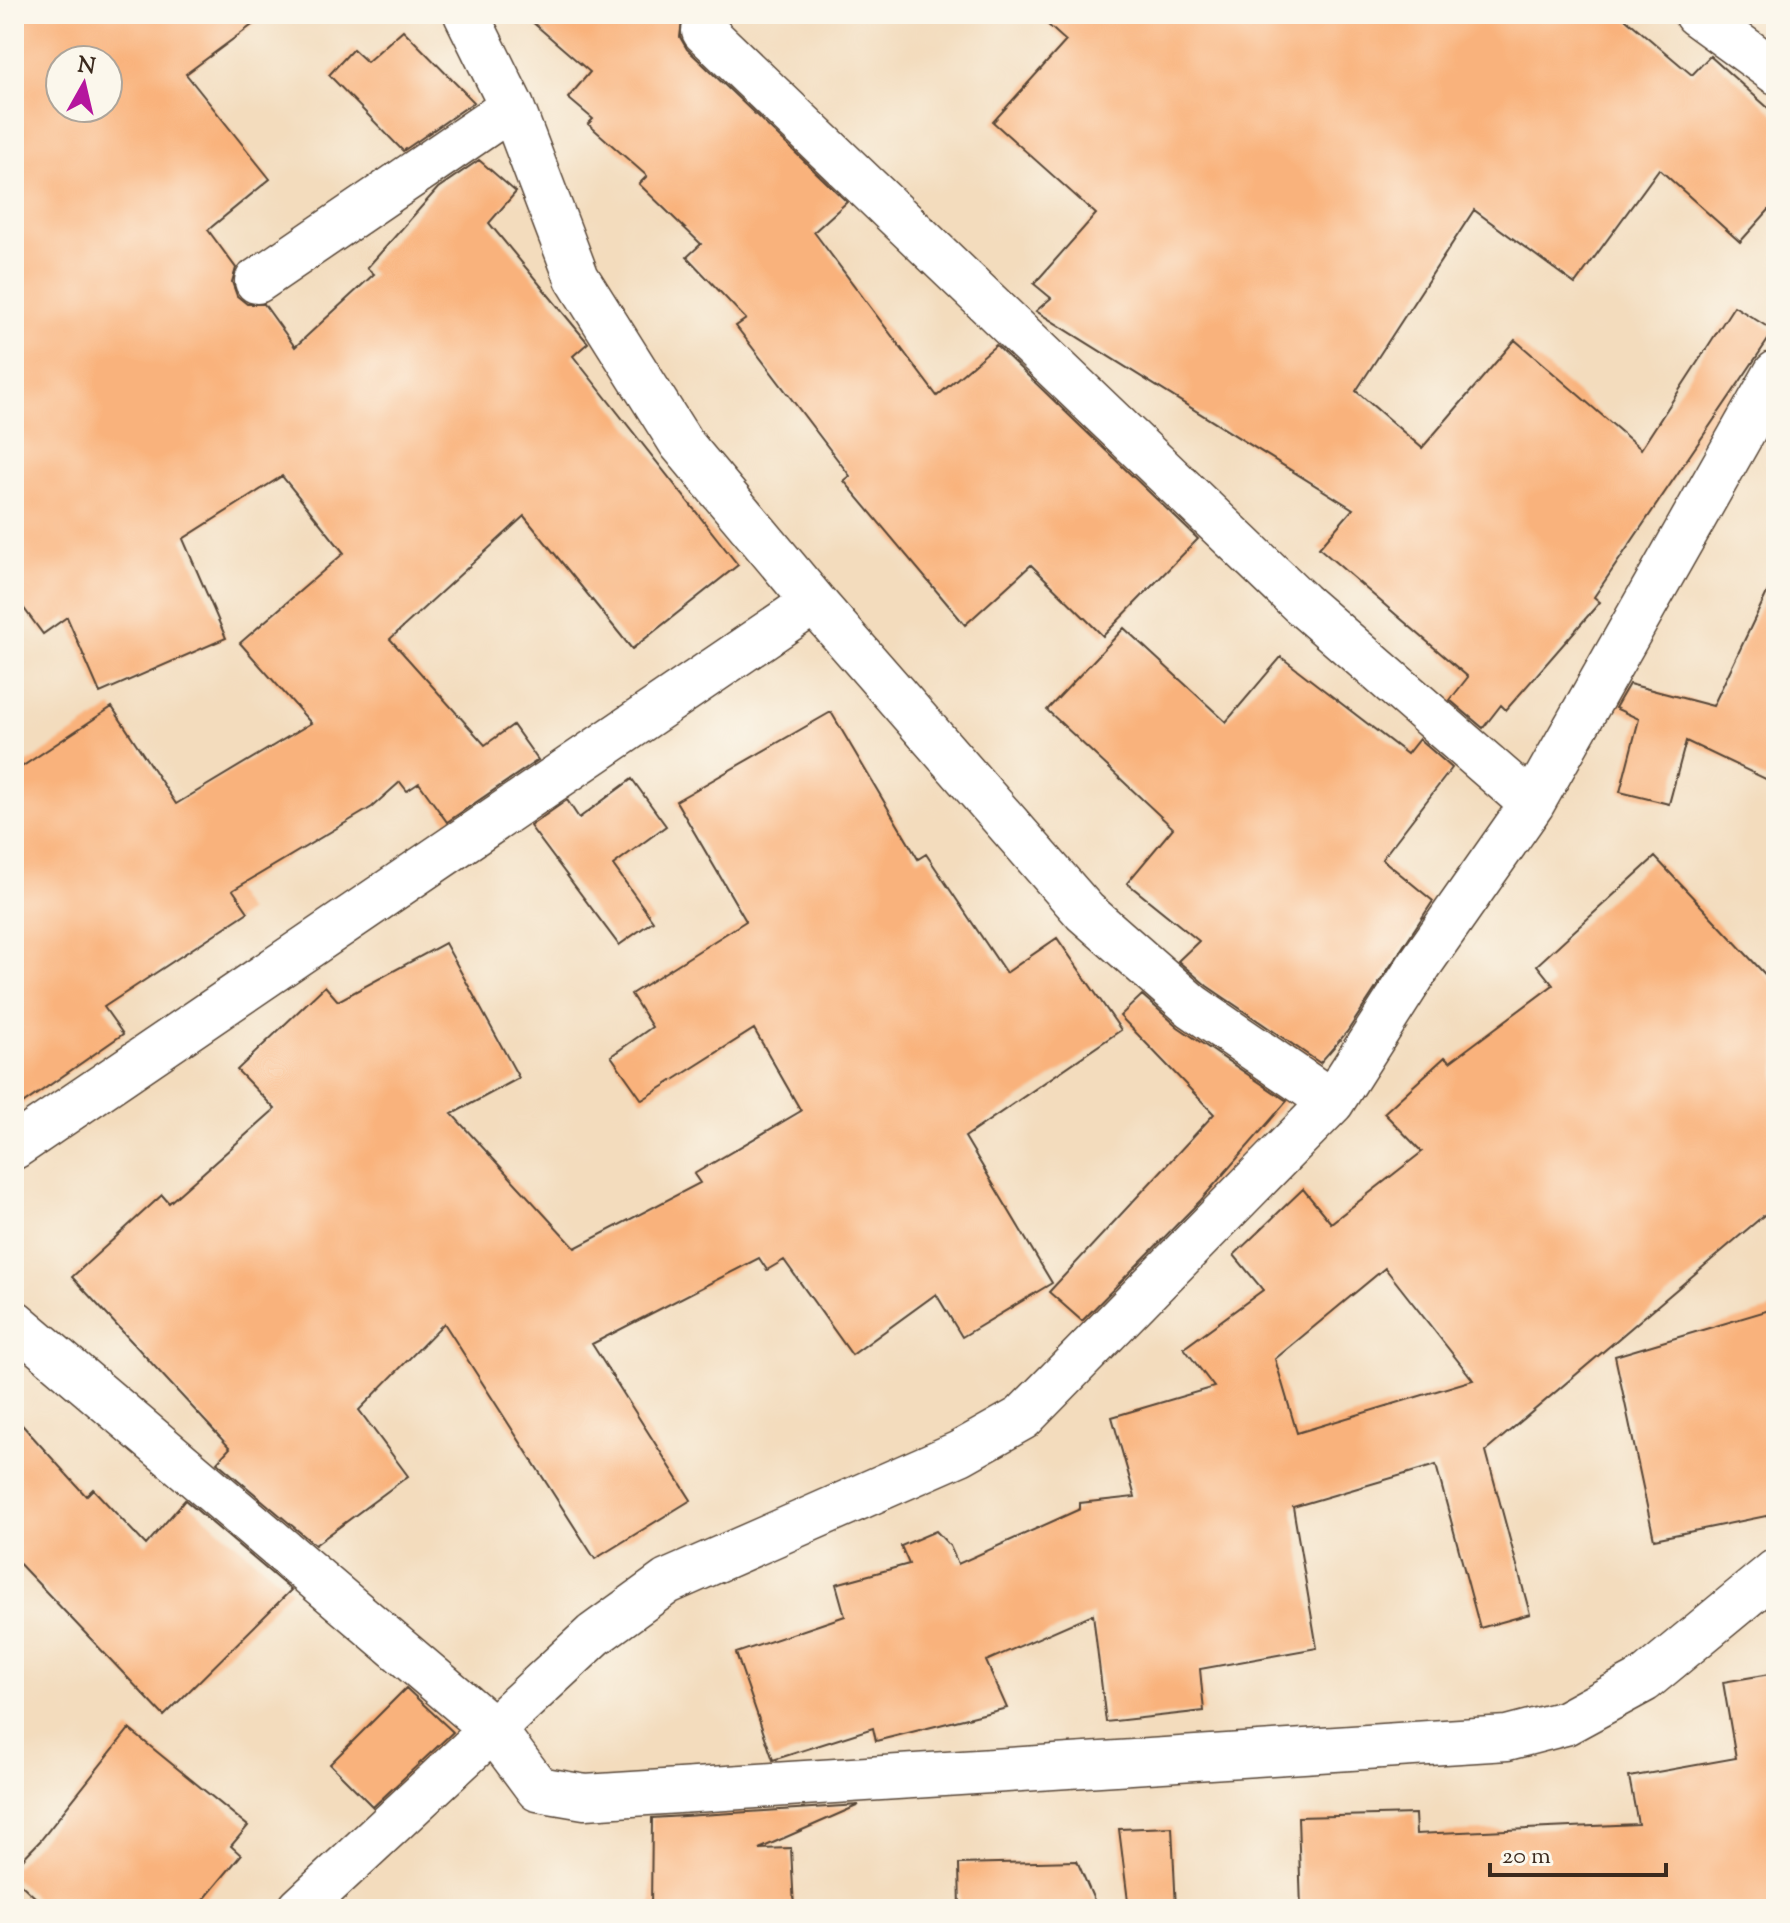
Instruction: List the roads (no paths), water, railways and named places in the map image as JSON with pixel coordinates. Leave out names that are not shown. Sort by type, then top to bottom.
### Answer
[{"type":"street","points":[[466,14],[512,107],[577,278],[681,443],[814,602],[1085,912],[1192,1006],[1332,1102]]},
{"type":"street","points":[[1696,14],[1776,72]]},
{"type":"street","points":[[704,31],[1301,603],[1532,804]]},
{"type":"street","points":[[257,281],[512,107]]},
{"type":"street","points":[[300,1909],[594,1635],[667,1582],[960,1453],[1022,1418],[1332,1102],[1420,964],[1532,804],[1776,373]]},
{"type":"street","points":[[14,1147],[814,602]]},
{"type":"street","points":[[14,1322],[494,1730],[538,1789],[585,1797],[1507,1738],[1565,1723],[1644,1680],[1776,1571]]}]
